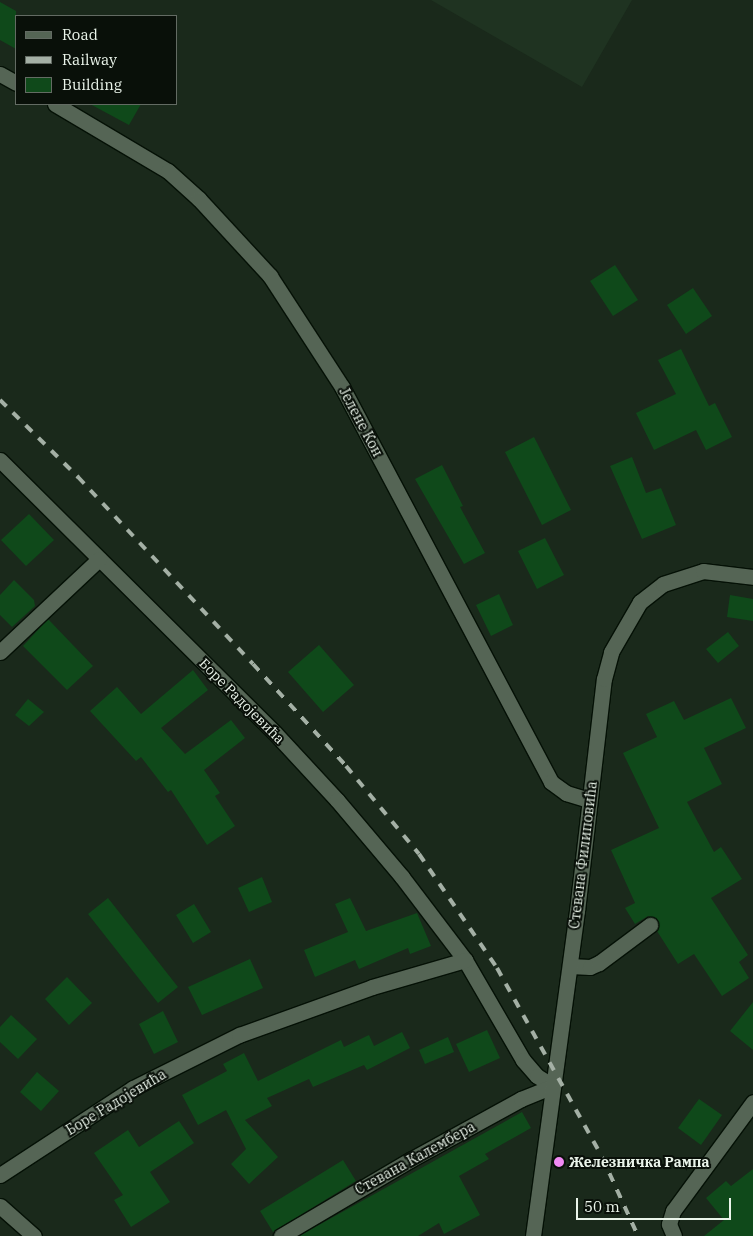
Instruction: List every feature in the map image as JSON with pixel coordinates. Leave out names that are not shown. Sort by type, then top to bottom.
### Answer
[{"type":"street","points":[[0,74],[15,82]]},
{"type":"street","name":"Јелене Кон","points":[[56,105],[168,171],[199,199],[270,276],[342,386],[551,782],[566,793],[589,800]]},
{"type":"street","name":"Боре Радојевића","points":[[0,460],[274,732],[330,793],[402,877],[465,960],[523,1060],[537,1076],[553,1086]]},
{"type":"street","points":[[0,652],[99,558]]},
{"type":"street","name":"Стевана Филиповића","points":[[533,1236],[570,966],[589,800],[608,661],[624,626],[640,602],[664,584],[703,571],[753,577]]},
{"type":"street","points":[[570,966],[590,967],[599,963],[650,925]]},
{"type":"street","name":"Боре Радојевића","points":[[0,1175],[133,1088],[239,1035],[372,987],[465,960]]},
{"type":"street","name":"Стевана Калембера","points":[[281,1236],[410,1160],[521,1099],[553,1086]]},
{"type":"street","points":[[674,1236],[669,1224],[673,1211],[753,1102]]},
{"type":"street","points":[[0,1206],[34,1236]]},
{"type":"shaded area","points":[[431,0],[632,0],[582,87]]},
{"type":"building","points":[[0,2],[16,11],[15,48],[0,40]]},
{"type":"building","points":[[92,105],[140,105],[129,125]]},
{"type":"building","points":[[615,265],[638,300],[613,316],[590,281]]},
{"type":"building","points":[[693,288],[712,316],[686,334],[667,305]]},
{"type":"building","points":[[681,349],[709,406],[715,403],[732,437],[706,450],[696,430],[654,450],[636,413],[676,394],[658,360]]},
{"type":"building","points":[[534,437],[571,510],[542,525],[505,452]]},
{"type":"building","points":[[632,457],[646,493],[661,488],[676,525],[642,539],[610,466]]},
{"type":"building","points":[[442,465],[463,506],[460,507],[485,553],[464,564],[415,479]]},
{"type":"building","points":[[29,514],[54,540],[26,566],[1,540]]},
{"type":"building","points":[[545,538],[564,575],[537,589],[518,551]]},
{"type":"building","points":[[14,580],[34,600],[35,606],[12,627],[0,615],[0,595]]},
{"type":"building","points":[[499,594],[513,625],[491,636],[476,605]]},
{"type":"building","points":[[730,595],[753,599],[753,621],[727,617]]},
{"type":"building","points":[[48,619],[93,666],[67,690],[23,646]]},
{"type":"building","points":[[728,632],[739,646],[718,663],[706,649]]},
{"type":"building","points":[[319,645],[354,685],[323,712],[288,672]]},
{"type":"building","points":[[193,670],[208,690],[161,728],[185,754],[231,720],[245,738],[204,770],[220,793],[215,796],[235,826],[207,845],[171,790],[168,792],[141,757],[136,761],[90,711],[117,687],[141,714]]},
{"type":"building","points":[[731,698],[746,728],[704,748],[722,784],[687,802],[714,852],[721,847],[742,879],[711,898],[748,955],[739,962],[749,978],[722,996],[694,954],[678,964],[657,931],[657,919],[648,916],[635,924],[625,908],[635,903],[611,850],[659,828],[623,753],[657,737],[646,714],[674,701],[684,720]]},
{"type":"building","points":[[28,699],[44,712],[29,726],[15,715]]},
{"type":"building","points":[[262,877],[272,902],[249,912],[238,888]]},
{"type":"building","points":[[108,898],[178,987],[158,1003],[88,914]]},
{"type":"building","points":[[350,898],[366,931],[417,913],[431,946],[410,954],[408,948],[359,969],[355,960],[315,977],[304,950],[348,932],[335,904]]},
{"type":"building","points":[[194,904],[211,932],[193,943],[176,915]]},
{"type":"building","points":[[250,959],[263,988],[202,1015],[188,987]]},
{"type":"building","points":[[67,977],[92,1003],[69,1025],[45,999]]},
{"type":"building","points":[[753,1002],[753,1050],[730,1031]]},
{"type":"building","points":[[163,1011],[178,1042],[154,1054],[139,1024]]},
{"type":"building","points":[[11,1015],[37,1039],[18,1059],[0,1042],[0,1027]]},
{"type":"building","points":[[487,1030],[500,1058],[469,1072],[456,1044]]},
{"type":"building","points":[[402,1032],[410,1048],[367,1070],[364,1065],[313,1087],[309,1079],[267,1098],[272,1106],[245,1120],[278,1157],[249,1184],[231,1164],[246,1149],[226,1110],[198,1125],[182,1095],[227,1071],[223,1064],[244,1053],[258,1081],[341,1040],[344,1047],[369,1035],[374,1046]]},
{"type":"building","points":[[448,1037],[454,1052],[425,1064],[419,1050]]},
{"type":"building","points":[[37,1072],[59,1091],[41,1111],[20,1092]]},
{"type":"building","points":[[699,1099],[722,1115],[701,1145],[678,1128]]},
{"type":"building","points":[[522,1112],[531,1128],[485,1154],[489,1159],[459,1176],[480,1215],[444,1234],[439,1223],[418,1236],[299,1236]]},
{"type":"building","points":[[179,1121],[194,1143],[150,1172],[170,1202],[131,1227],[114,1200],[123,1195],[94,1153],[128,1130],[139,1147]]},
{"type":"building","points":[[343,1160],[356,1181],[273,1232],[260,1211]]},
{"type":"building","points":[[753,1169],[753,1236],[704,1236],[724,1220],[706,1198],[726,1181],[731,1186]]},
{"type":"railway","points":[[0,400],[78,477],[253,664],[346,766],[419,854],[497,968],[602,1157],[638,1236]]},
{"type":"place","name":"Железничка Рампа","points":[[559,1162]]}]
